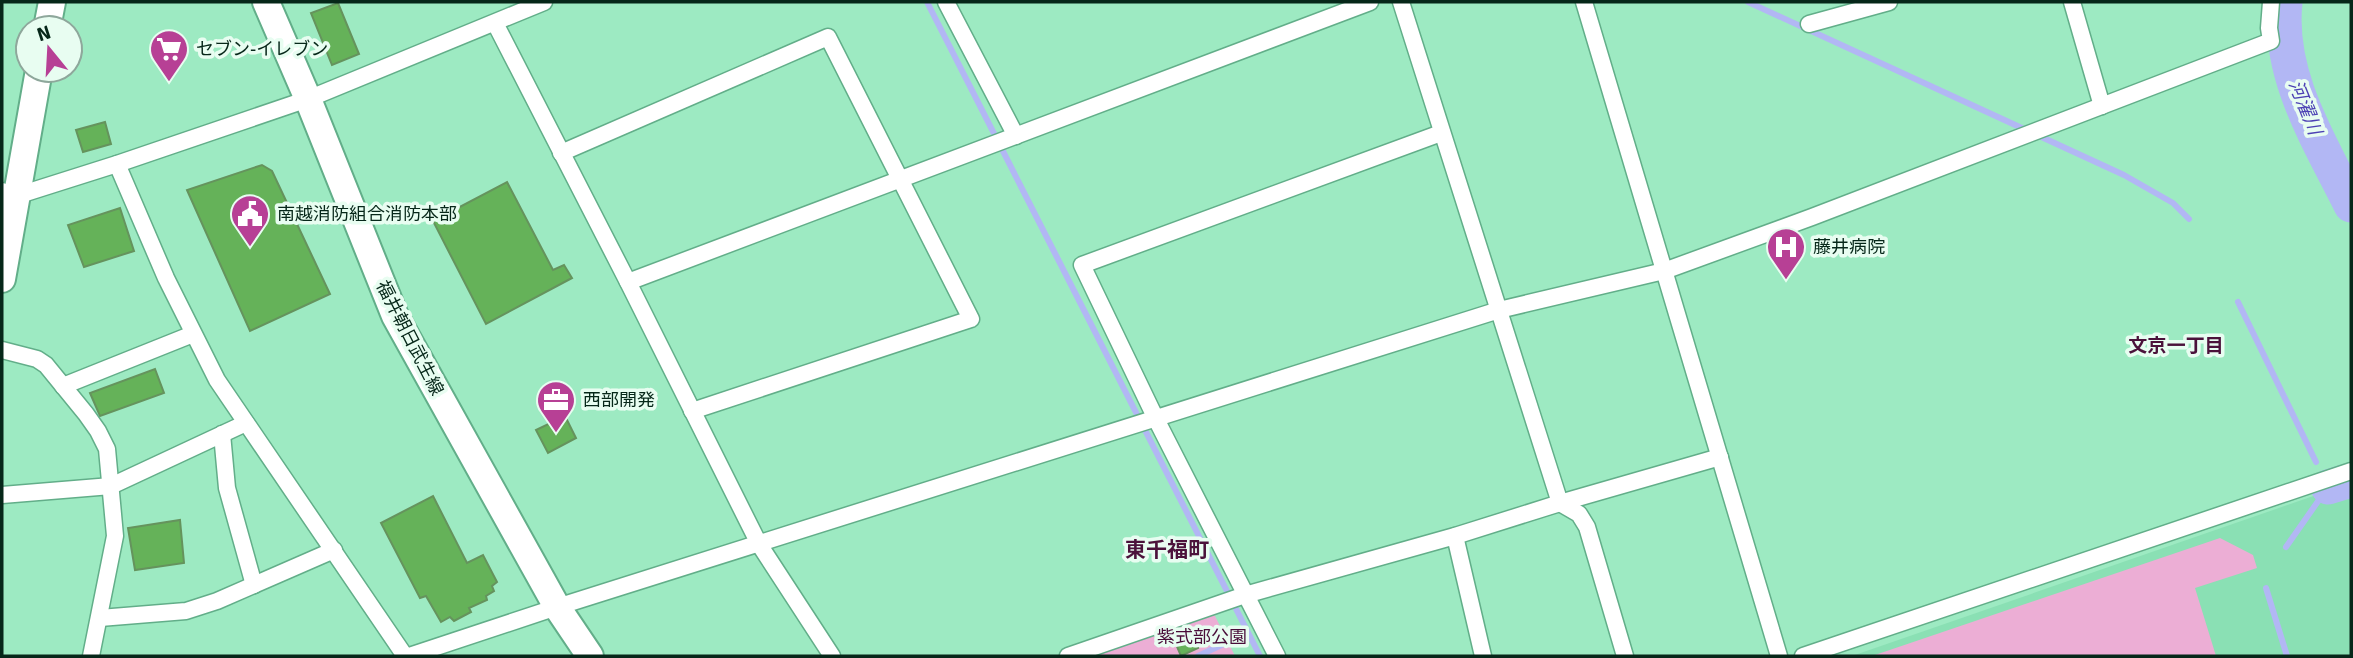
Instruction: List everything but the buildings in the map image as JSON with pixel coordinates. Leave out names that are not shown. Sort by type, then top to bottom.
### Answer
[{"type":"main road","name":"福井朝日武生線","points":[[266,2],[395,316],[557,607],[590,656]]},
{"type":"main road","points":[[2,279],[9,193],[36,84]]},
{"type":"street","points":[[9,193],[117,164],[308,99],[544,2]]},
{"type":"street","points":[[946,2],[1016,136]]},
{"type":"street","points":[[628,282],[1370,2]]},
{"type":"street","points":[[1401,2],[1560,503],[1579,514],[1587,527],[1625,656]]},
{"type":"street","points":[[1584,2],[1779,656]]},
{"type":"street","points":[[1810,24],[1889,2]]},
{"type":"street","points":[[2071,2],[2102,106]]},
{"type":"street","points":[[117,164],[166,278],[217,380],[407,656],[1499,310],[1664,271],[2271,41],[2269,28],[2272,2]]},
{"type":"street","points":[[495,23],[759,544],[832,656]]},
{"type":"street","points":[[561,153],[828,37],[971,319],[692,411]]},
{"type":"street","points":[[1277,656],[1156,419],[1082,265],[1441,133]]},
{"type":"street","points":[[63,386],[193,334]]},
{"type":"street","points":[[2,349],[37,359],[46,365],[98,431],[107,449],[115,536],[91,656]]},
{"type":"street","points":[[2,495],[111,486],[246,423]]},
{"type":"street","points":[[222,434],[227,488],[254,585]]},
{"type":"street","points":[[1068,656],[1245,595],[1720,457]]},
{"type":"street","points":[[1803,656],[2351,471]]},
{"type":"street","points":[[1455,536],[1483,656]]},
{"type":"street","points":[[100,618],[186,611],[217,601],[334,550]]},
{"type":"shaded area","points":[[2351,483],[2351,656],[1852,656]]},
{"type":"green space","points":[[2220,538],[2253,555],[2257,568],[2195,588],[2216,656],[1872,656]]},
{"type":"green space","name":"紫式部公園","points":[[1214,614],[1235,656],[1093,656]]},
{"type":"waterway","points":[[927,2],[1260,656]]},
{"type":"waterway","points":[[1748,2],[2124,175],[2173,203],[2189,219]]},
{"type":"waterway","name":"河濯川","points":[[2285,2],[2284,29],[2294,82],[2314,133],[2351,205]]},
{"type":"waterway","points":[[2238,302],[2316,462]]},
{"type":"waterway","name":"河濯川","points":[[2328,487],[2351,480]]},
{"type":"waterway","points":[[2286,547],[2328,487]]},
{"type":"waterway","points":[[2266,588],[2287,656]]},
{"type":"waterway","points":[[1198,656],[1228,642]]},
{"type":"place","name":"セブン-イレブン","points":[[169,83]]},
{"type":"place","name":"南越消防組合消防本部","points":[[250,248]]},
{"type":"place","name":"藤井病院","points":[[1786,281]]},
{"type":"place","name":"西部開発","points":[[556,434]]},
{"type":"district","name":"文京一丁目","points":[[2176,345]]},
{"type":"district","name":"東千福町","points":[[1167,550]]}]
